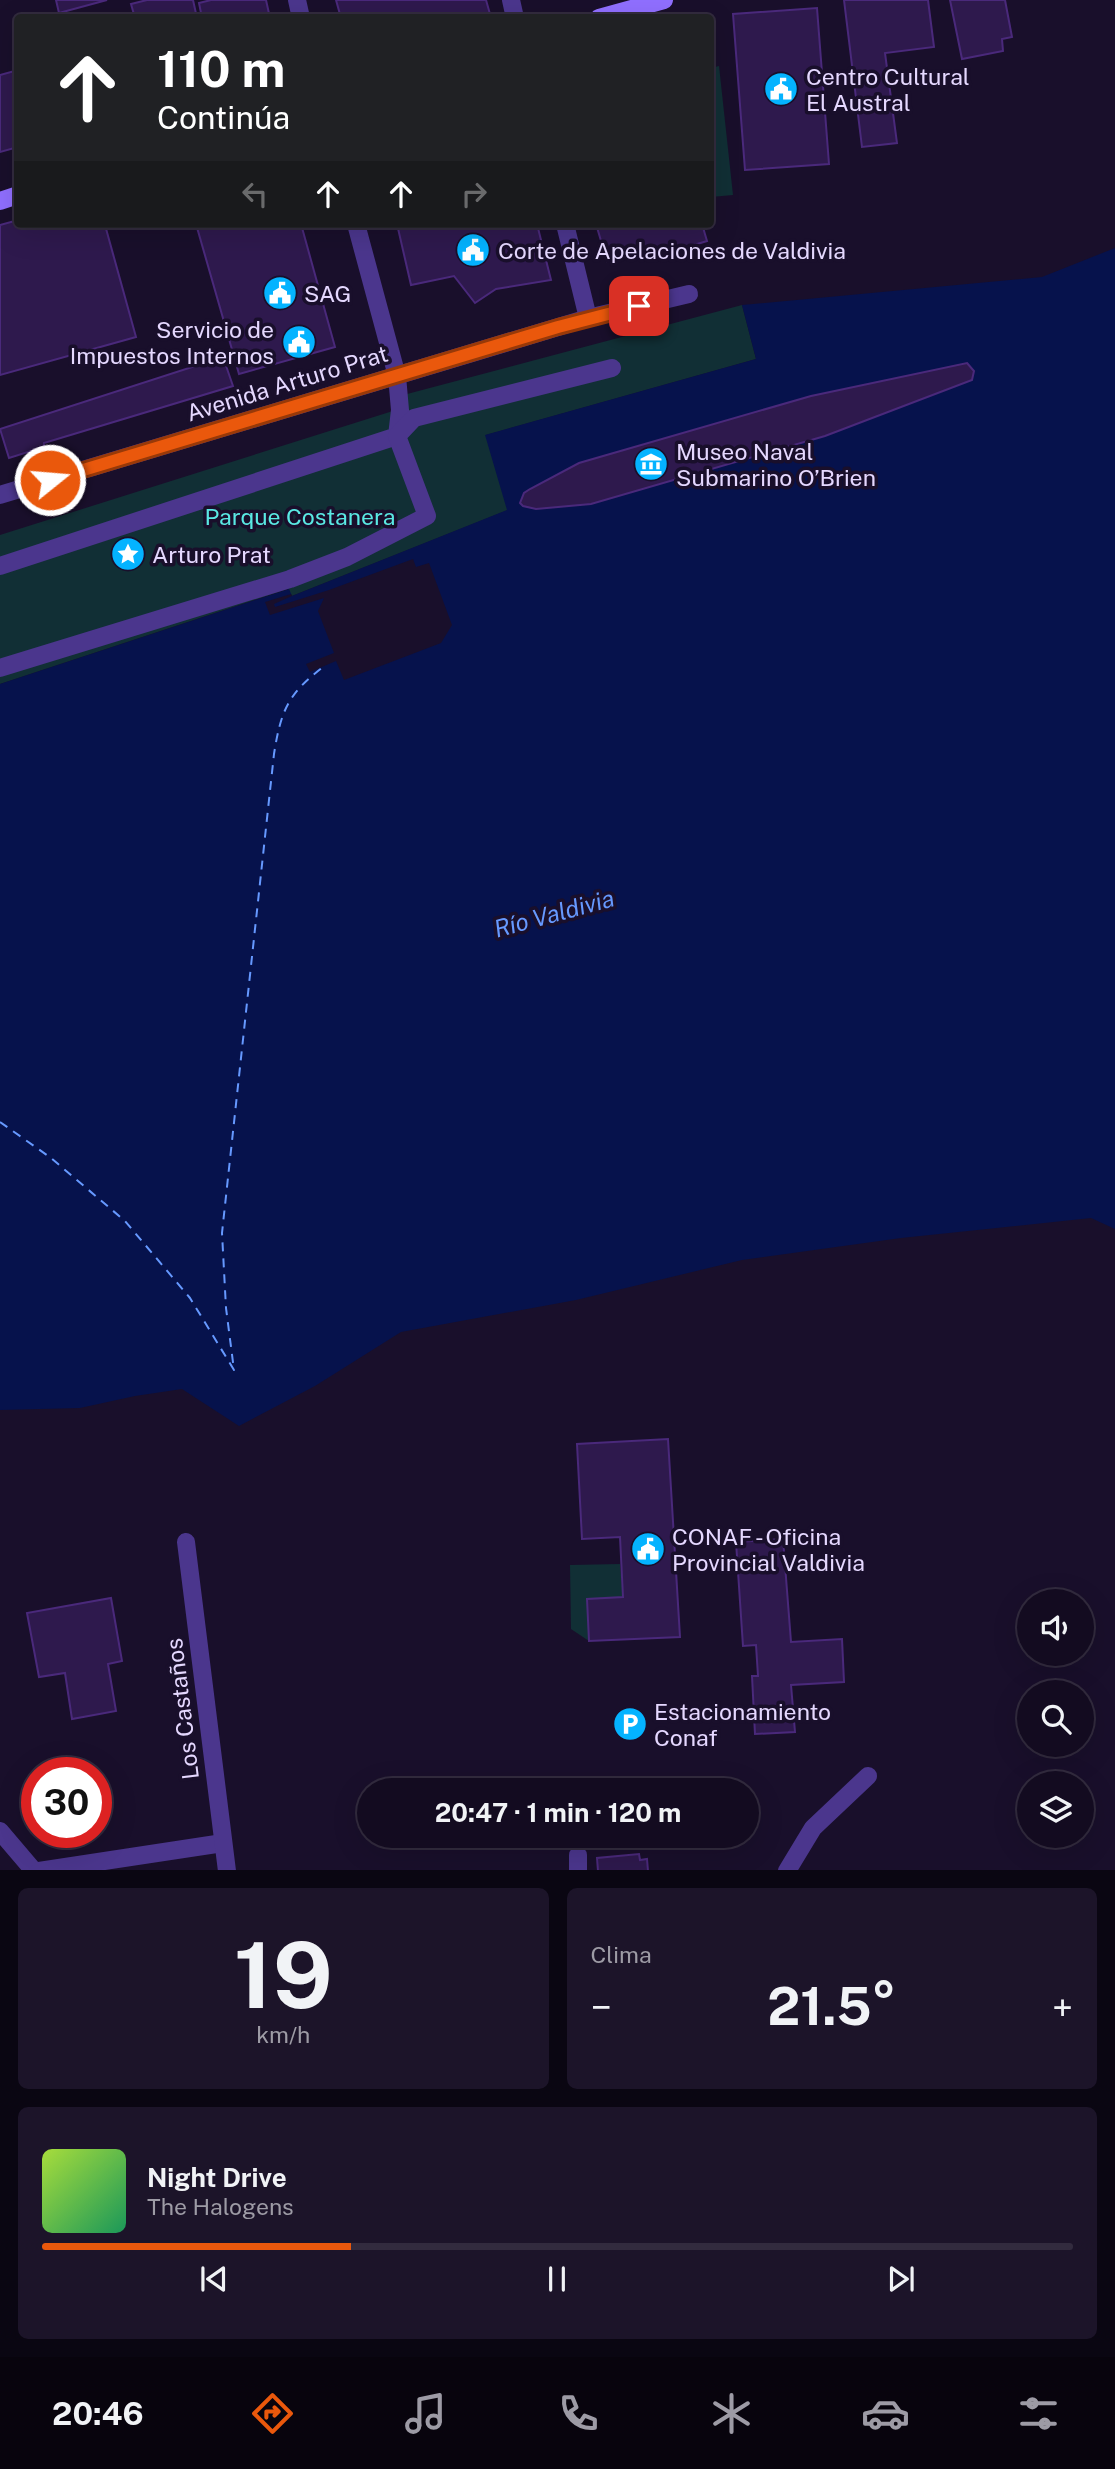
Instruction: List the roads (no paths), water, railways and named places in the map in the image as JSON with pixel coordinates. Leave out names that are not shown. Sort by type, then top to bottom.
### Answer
[{"type":"main road","points":[[613,14],[664,0]]},
{"type":"street","points":[[0,668],[290,579],[347,557],[427,516],[397,436],[400,410],[397,376],[357,228]]},
{"type":"street","points":[[566,228],[588,318]]},
{"type":"street","name":"Avenida Arturo Prat","points":[[0,495],[588,318],[689,294]]},
{"type":"street","points":[[0,566],[397,436],[414,418],[612,368]]},
{"type":"street","name":"Los Castaños","points":[[186,1542],[227,1870]]},
{"type":"street","points":[[788,1870],[813,1828],[868,1776]]},
{"type":"street","points":[[0,1831],[36,1870]]},
{"type":"street","points":[[44,1870],[223,1843]]},
{"type":"water","name":"Río Valdivia","points":[[1115,248],[1115,1229],[1091,1218],[901,1238],[742,1260],[576,1300],[401,1332],[315,1386],[239,1426],[182,1389],[80,1408],[0,1410],[0,684],[289,589],[292,596],[507,510],[485,435],[756,359],[742,305],[1042,277]]},
{"type":"place","name":"Centro Cultural El Austral","points":[[781,89]]},
{"type":"place","name":"Corte de Apelaciones de Valdivia","points":[[473,250]]},
{"type":"place","name":"SAG","points":[[280,293]]},
{"type":"place","name":"Servicio de Impuestos Internos","points":[[299,342]]},
{"type":"place","name":"Museo Naval Submarino O’Brien","points":[[651,464]]},
{"type":"place","name":"Arturo Prat","points":[[128,554]]},
{"type":"place","name":"CONAF - Oficina Provincial Valdivia","points":[[648,1549]]},
{"type":"place","name":"Estacionamiento Conaf","points":[[630,1724]]},
{"type":"park label","name":"Parque Costanera","points":[[300,516]]}]
